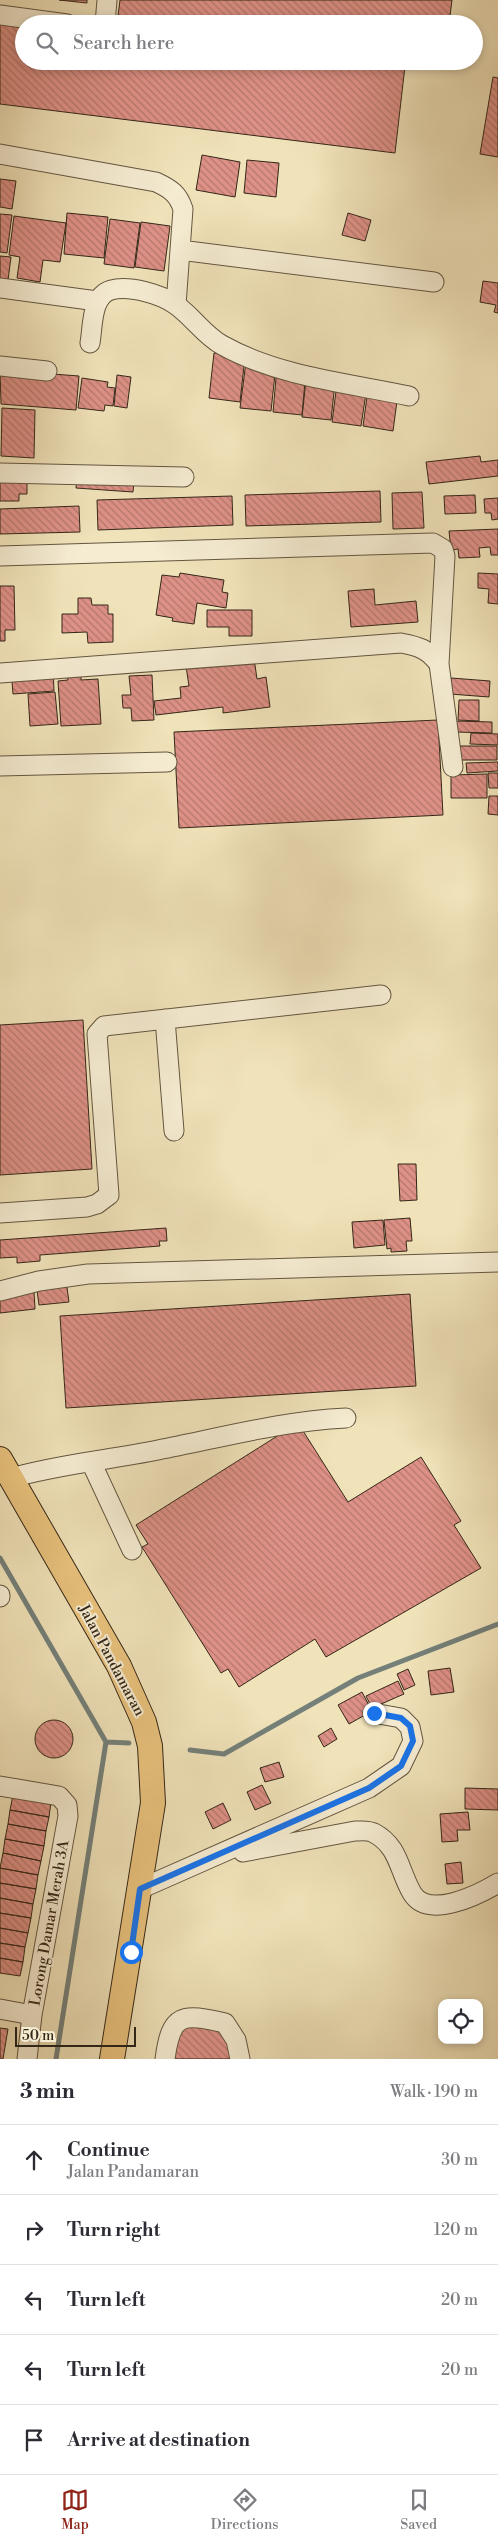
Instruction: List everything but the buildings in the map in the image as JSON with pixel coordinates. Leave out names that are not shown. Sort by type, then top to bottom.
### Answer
[{"type":"main road","name":"Jalan Pandamaran","points":[[6,1468],[119,1666],[144,1722],[150,1746],[153,1803],[112,2059]]},
{"type":"street","points":[[106,15],[107,0]]},
{"type":"street","points":[[0,15],[15,17]]},
{"type":"street","points":[[0,154],[156,182],[171,189],[179,197],[182,209],[176,305]]},
{"type":"street","points":[[180,250],[434,282]]},
{"type":"street","points":[[0,288],[97,301]]},
{"type":"street","points":[[90,343],[97,301],[104,293],[122,289],[151,294],[176,305],[197,326],[220,344],[248,358],[285,370],[408,396]]},
{"type":"street","points":[[0,366],[47,371]]},
{"type":"street","points":[[0,473],[184,476]]},
{"type":"street","points":[[0,556],[433,543],[443,550],[445,556],[439,664],[453,767]]},
{"type":"street","points":[[0,672],[401,643],[419,646],[431,653],[439,664]]},
{"type":"street","points":[[0,766],[168,762]]},
{"type":"street","points":[[0,1213],[87,1207],[97,1204],[109,1195],[98,1034],[104,1026],[381,995]]},
{"type":"street","points":[[165,1019],[174,1131]]},
{"type":"street","points":[[0,1291],[39,1280],[88,1274],[498,1262]]},
{"type":"street","points":[[6,1468],[38,1470],[91,1462],[309,1420],[346,1418]]},
{"type":"street","points":[[91,1462],[132,1550]]},
{"type":"street","points":[[140,1889],[369,1788],[401,1766],[413,1741],[410,1726],[401,1718],[374,1713]]},
{"type":"street","name":"Lorong Damar Merah 3A","points":[[0,1786],[59,1796],[68,1805],[68,1816],[32,2015],[27,2059]]},
{"type":"street","points":[[210,1858],[355,1830],[372,1832],[395,1852],[412,1893],[426,1905],[443,1905],[498,1883]]},
{"type":"street","points":[[0,2009],[32,2015]]},
{"type":"street","points":[[165,2059],[168,2035],[172,2027],[179,2021],[194,2018],[225,2023],[236,2040],[240,2059]]},
{"type":"waterway","points":[[0,1558],[106,1742],[56,2059]]},
{"type":"waterway","points":[[190,1750],[224,1754],[358,1678],[498,1624]]},
{"type":"waterway","points":[[106,1742],[129,1743]]},
{"type":"route","points":[[131,1952],[140,1889],[369,1788],[401,1766],[413,1741],[410,1726],[401,1718],[374,1713]]}]
